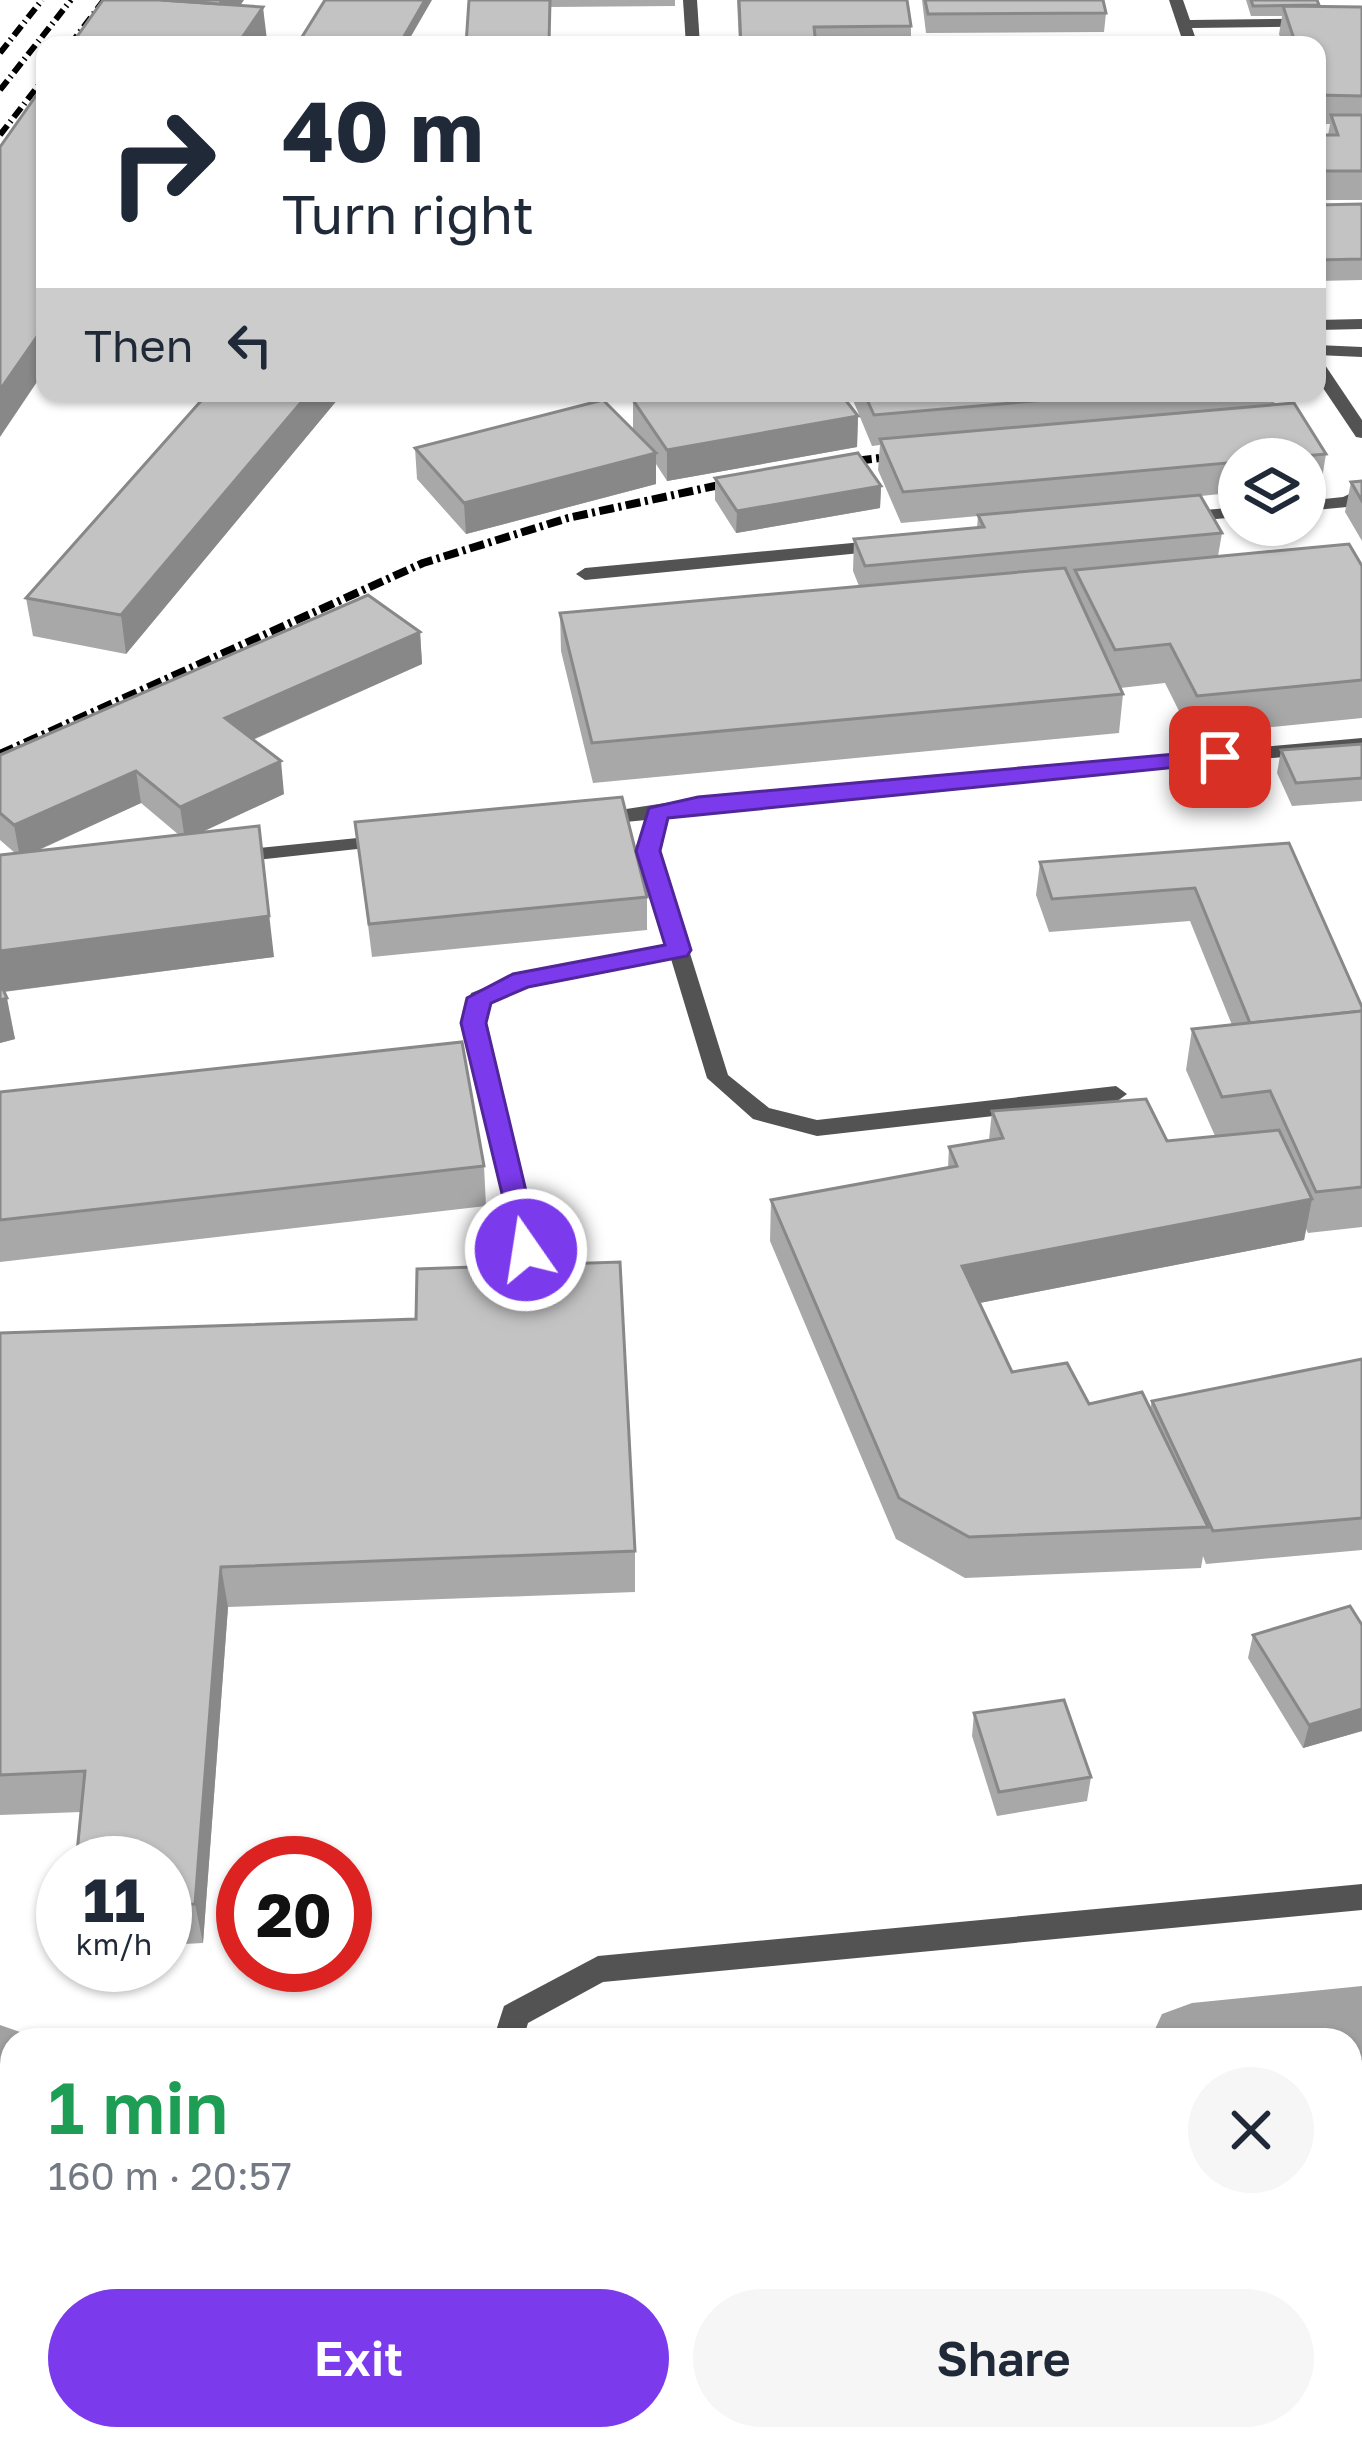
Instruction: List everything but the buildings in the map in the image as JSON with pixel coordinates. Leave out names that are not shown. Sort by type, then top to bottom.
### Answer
[{"type":"street","points":[[690,0],[692,36]]},
{"type":"street","points":[[1177,0],[1188,36]]},
{"type":"street","points":[[1184,24],[1362,22]]},
{"type":"street","points":[[1326,326],[1362,324]]},
{"type":"street","points":[[1326,350],[1362,352]]},
{"type":"street","points":[[1326,379],[1362,433]]},
{"type":"street","points":[[1326,504],[1347,502],[1362,493]]},
{"type":"street","points":[[1169,519],[1218,514]]},
{"type":"street","points":[[585,574],[912,543]]},
{"type":"street","points":[[564,823],[698,804],[1362,744]]},
{"type":"street","points":[[658,813],[648,851],[718,1078],[761,1114],[817,1128],[1116,1094]]},
{"type":"street","points":[[212,859],[399,839]]},
{"type":"street","points":[[526,1250],[473,1023],[479,998],[522,980],[679,950]]},
{"type":"street","points":[[511,2028],[515,2015],[598,1970],[1362,1897]]},
{"type":"waterway","points":[[1312,2028],[1362,2023]]},
{"type":"railway","points":[[0,53],[42,0]]},
{"type":"railway","points":[[43,36],[71,0]]},
{"type":"railway","points":[[77,36],[104,0]]},
{"type":"railway","points":[[0,90],[36,44]]},
{"type":"railway","points":[[0,135],[36,89]]},
{"type":"railway","points":[[830,464],[913,454]]},
{"type":"railway","points":[[0,754],[423,563],[568,518],[747,479]]},
{"type":"route","points":[[526,1250],[473,1023],[479,998],[522,980],[679,950],[648,851],[658,813],[698,804],[1220,757]]}]
